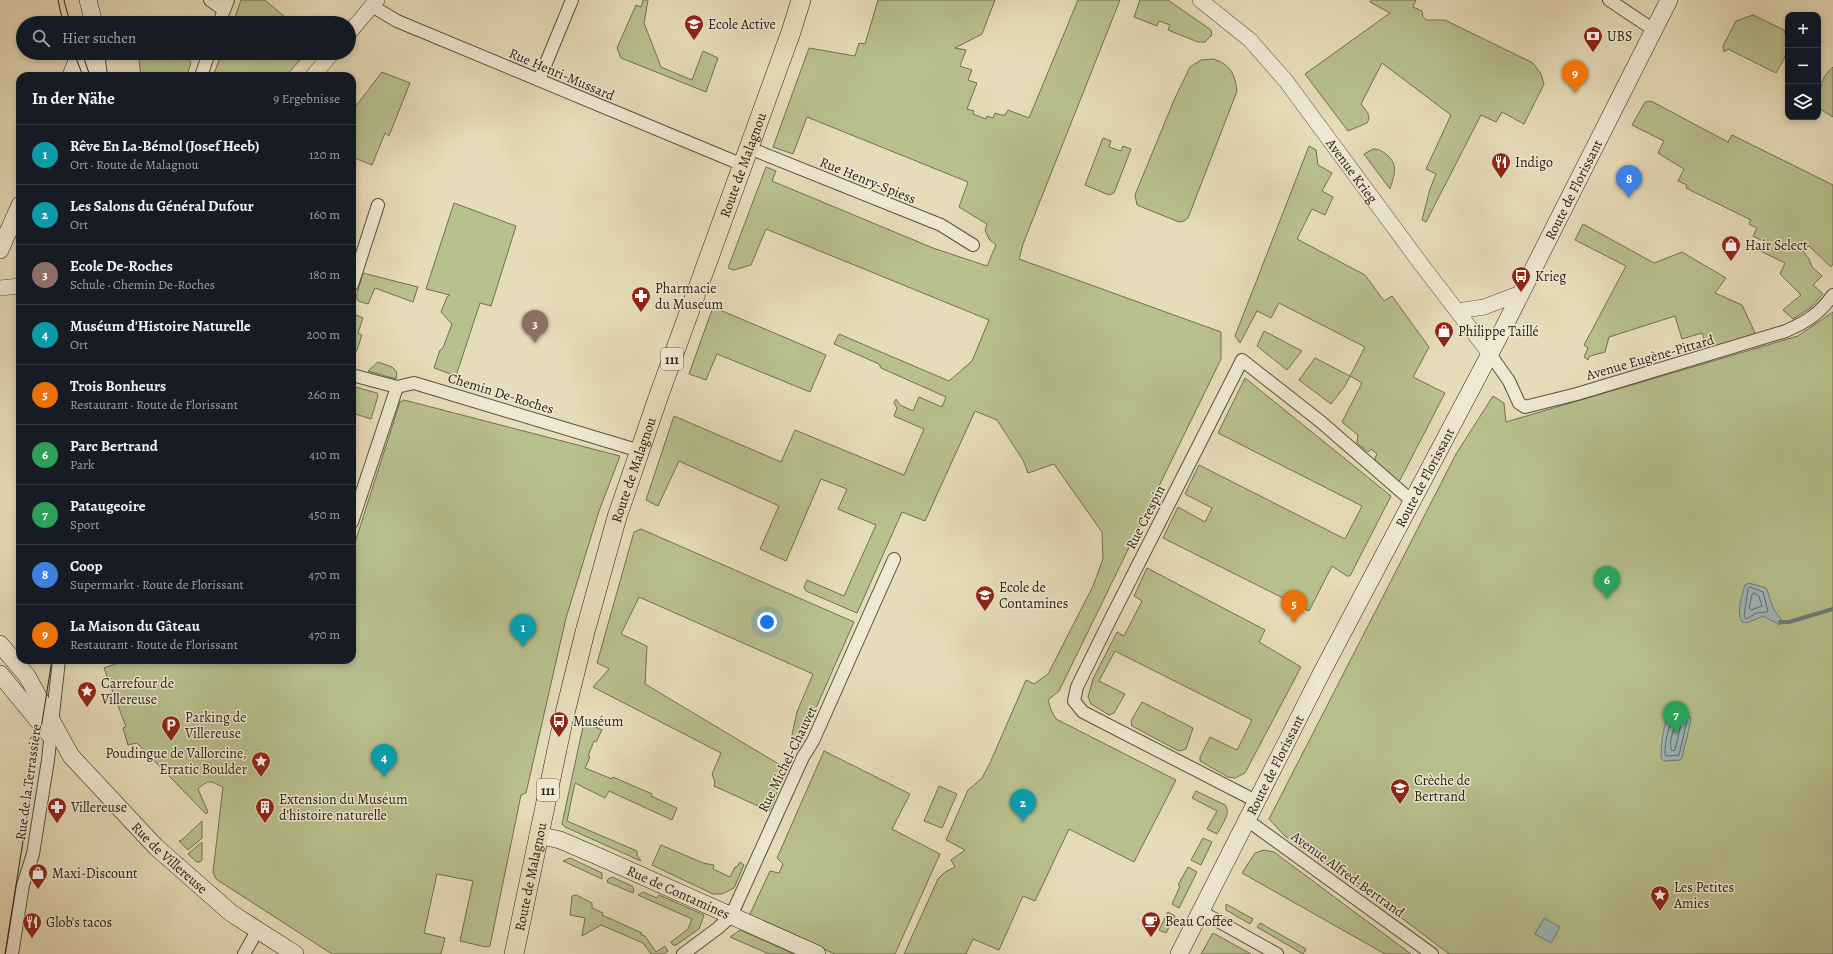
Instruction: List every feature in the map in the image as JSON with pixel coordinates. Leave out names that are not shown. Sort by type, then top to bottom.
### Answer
[{"type":"main road","points":[[84,0],[84,16]]},
{"type":"main road","points":[[88,0],[92,16]]},
{"type":"main road","name":"Route de Malagnou","points":[[514,954],[563,721],[585,632],[617,517],[801,0]]},
{"type":"main road","name":"Route de Florissant","points":[[1179,954],[1256,801],[1490,354],[1669,0]]},
{"type":"main road","points":[[73,72],[77,60]]},
{"type":"main road","points":[[89,72],[92,60]]},
{"type":"main road","points":[[0,250],[16,214]]},
{"type":"main road","points":[[0,644],[16,663]]},
{"type":"main road","points":[[17,664],[27,676],[51,729]]},
{"type":"main road","points":[[0,674],[51,729]]},
{"type":"main road","name":"Rue de Villereuse","points":[[51,729],[71,756],[156,847],[231,913],[256,931],[294,954]]},
{"type":"main road","name":"Rue de Contamines","points":[[538,835],[560,840],[817,954]]},
{"type":"street","points":[[210,0],[226,5],[222,16]]},
{"type":"street","points":[[539,80],[572,0]]},
{"type":"street","name":"Avenue Krieg","points":[[1200,0],[1250,40],[1282,76],[1490,354]]},
{"type":"street","points":[[1609,0],[1654,30]]},
{"type":"street","points":[[356,25],[375,3]]},
{"type":"street","name":"Rue Henri-Mussard","points":[[375,3],[397,21],[539,80],[746,157]]},
{"type":"street","points":[[99,60],[100,72]]},
{"type":"street","points":[[202,72],[207,60]]},
{"type":"street","points":[[316,72],[326,60]]},
{"type":"street","name":"Rue Henry-Spiess","points":[[746,157],[941,225],[973,245]]},
{"type":"street","points":[[356,272],[378,206]]},
{"type":"street","points":[[0,288],[16,286]]},
{"type":"street","points":[[1458,312],[1484,307],[1521,293]]},
{"type":"street","name":"Avenue Eugène-Pittard","points":[[1490,354],[1509,381],[1519,403],[1525,408],[1577,394],[1786,331],[1803,323],[1822,310],[1833,295]]},
{"type":"street","name":"Rue Crespin","points":[[1256,801],[1083,712],[1074,701],[1077,688],[1113,613],[1242,360],[1321,422],[1412,501]]},
{"type":"street","name":"Chemin De-Roches","points":[[356,376],[397,387],[414,383],[640,451]]},
{"type":"street","points":[[356,510],[397,387]]},
{"type":"street","name":"Rue Michel-Chauvet","points":[[683,954],[718,928],[731,916],[803,757],[814,742],[894,559]]},
{"type":"street","name":"Rue de la Terrassière","points":[[12,954],[23,885],[33,854],[59,664]]},
{"type":"street","name":"Avenue Alfred-Bertrand","points":[[1247,820],[1432,954]]},
{"type":"street","points":[[1200,911],[1278,954]]},
{"type":"street","points":[[244,954],[256,931]]},
{"type":"green space","points":[[241,0],[265,0],[284,16],[235,16]]},
{"type":"green space","points":[[643,0],[648,0],[644,23],[661,67],[692,80],[703,51],[718,58],[706,92],[621,58],[617,48],[636,5],[641,7]]},
{"type":"green space","points":[[878,0],[995,0],[982,34],[955,48],[966,50],[960,66],[972,70],[968,80],[977,83],[967,109],[974,111],[973,114],[986,119],[987,116],[993,118],[995,113],[1005,115],[1008,110],[1029,118],[1078,0],[1120,0],[1023,244],[1019,259],[1221,332],[1221,359],[1059,691],[1048,700],[1056,719],[1176,780],[1134,862],[1069,829],[1035,901],[1023,896],[999,950],[973,939],[966,954],[904,954],[938,879],[945,872],[955,867],[951,860],[965,850],[946,840],[968,790],[982,778],[990,763],[1026,680],[1034,684],[1048,674],[1093,586],[1103,559],[1102,532],[1054,464],[1028,473],[1023,460],[997,420],[975,411],[925,521],[902,512],[857,613],[806,591],[804,587],[807,580],[844,596],[876,525],[838,509],[847,489],[821,479],[786,561],[760,549],[779,506],[679,461],[658,506],[646,500],[674,416],[781,462],[795,430],[904,475],[924,429],[894,416],[897,408],[894,403],[896,399],[900,405],[913,411],[919,397],[942,407],[946,397],[881,368],[879,364],[834,344],[839,334],[949,381],[972,361],[989,320],[766,229],[751,265],[734,270],[728,268],[766,167],[776,171],[772,181],[933,248],[987,266],[996,245],[989,239],[985,230],[987,224],[959,207],[968,182],[807,117],[793,154],[773,147],[809,48],[855,56],[859,43],[865,44]]},
{"type":"green space","points":[[1140,0],[1168,0],[1211,30],[1212,35],[1205,42],[1198,42],[1168,30],[1170,25],[1159,21],[1157,26],[1134,17]]},
{"type":"green space","points":[[1371,0],[1416,0],[1413,7],[1422,11],[1423,17],[1427,20],[1445,20],[1533,63],[1541,74],[1544,84],[1524,124],[1502,112],[1496,122],[1481,115],[1426,222],[1422,220],[1430,189],[1436,174],[1426,169],[1451,115],[1382,63],[1361,104],[1368,113],[1369,119],[1367,123],[1348,131],[1305,74],[1390,13],[1370,2]]},
{"type":"green space","points":[[1753,15],[1784,30],[1785,55],[1776,73],[1728,49],[1724,52],[1723,46],[1736,21]]},
{"type":"green space","points":[[1213,59],[1224,64],[1231,70],[1237,91],[1188,218],[1179,222],[1137,205],[1135,195],[1174,100],[1190,67],[1201,60]]},
{"type":"green space","points":[[139,60],[189,60],[191,62],[188,72],[140,72]]},
{"type":"green space","points":[[219,60],[300,60],[289,72],[215,72]]},
{"type":"green space","points":[[1833,67],[1833,117],[1821,110],[1821,86],[1829,71]]},
{"type":"green space","points":[[382,72],[410,83],[389,136],[385,133],[372,165],[356,159],[356,106]]},
{"type":"green space","points":[[1651,101],[1728,142],[1732,135],[1833,185],[1833,264],[1831,267],[1809,246],[1803,251],[1809,259],[1812,267],[1822,276],[1813,285],[1823,294],[1810,308],[1793,319],[1783,310],[1801,295],[1780,274],[1785,263],[1758,250],[1763,241],[1753,236],[1757,228],[1749,224],[1751,220],[1686,188],[1687,185],[1678,181],[1684,169],[1658,153],[1664,141],[1632,125],[1645,102]]},
{"type":"green space","points":[[1103,138],[1111,141],[1109,147],[1121,151],[1123,146],[1131,149],[1114,193],[1109,195],[1085,185]]},
{"type":"green space","points":[[1309,146],[1316,150],[1318,165],[1332,173],[1322,191],[1333,197],[1325,215],[1312,209],[1297,239],[1365,275],[1384,301],[1392,296],[1429,347],[1413,377],[1445,393],[1400,480],[1397,482],[1376,463],[1375,458],[1377,454],[1371,449],[1368,452],[1357,443],[1358,435],[1342,422],[1362,383],[1350,376],[1365,347],[1279,303],[1271,318],[1257,311],[1240,343],[1235,336]]},
{"type":"green space","points":[[1373,149],[1384,152],[1393,163],[1393,180],[1390,189],[1364,154]]},
{"type":"green space","points":[[454,203],[516,226],[491,306],[480,303],[456,376],[434,368],[440,350],[443,348],[452,324],[441,312],[447,297],[450,295],[426,289]]},
{"type":"green space","points":[[1583,224],[1654,263],[1682,252],[1726,278],[1715,293],[1742,305],[1756,335],[1708,350],[1702,333],[1682,339],[1675,316],[1609,337],[1605,352],[1590,356],[1588,360],[1584,357],[1588,348],[1584,345],[1626,266],[1575,240]]},
{"type":"green space","points":[[363,273],[418,287],[413,302],[375,288],[368,304],[358,301],[356,297]]},
{"type":"green space","points":[[713,307],[826,355],[810,392],[717,354],[706,380],[689,374]]},
{"type":"green space","points":[[1833,312],[1833,954],[1449,954],[1387,907],[1285,836],[1269,819],[1456,454],[1493,396],[1504,403],[1506,422],[1798,336]]},
{"type":"green space","points":[[356,315],[363,318],[358,333],[362,335],[356,351]]},
{"type":"green space","points":[[1264,331],[1302,351],[1287,370],[1257,346]]},
{"type":"green space","points":[[1315,358],[1350,376],[1345,386],[1331,404],[1299,380]]},
{"type":"green space","points":[[378,362],[392,367],[397,372],[396,379],[368,371]]},
{"type":"green space","points":[[1245,378],[1391,496],[1350,576],[1347,576],[1332,566],[1309,611],[1163,538],[1178,507],[1205,522],[1212,508],[1185,494],[1199,465],[1345,539],[1362,506],[1218,433]]},
{"type":"green space","points":[[356,387],[377,393],[378,396],[371,419],[356,414]]},
{"type":"green space","points":[[404,400],[620,456],[599,511],[566,618],[526,793],[521,795],[490,946],[486,947],[460,941],[473,881],[437,874],[424,933],[445,938],[441,954],[332,954],[216,879],[213,872],[223,787],[215,783],[207,782],[198,789],[208,812],[206,814],[137,743],[128,745],[123,728],[126,727],[104,668],[116,664],[356,664],[356,540],[400,402]]},
{"type":"green space","points":[[641,529],[854,622],[800,744],[791,739],[797,712],[813,674],[639,597],[621,634],[647,646],[645,684],[787,769],[769,811],[714,786],[715,782],[712,774],[721,753],[593,687],[609,669],[597,663],[634,532]]},
{"type":"green space","points":[[1147,568],[1265,630],[1259,642],[1301,667],[1245,773],[1235,778],[1228,777],[1200,761],[1200,757],[1210,737],[1237,750],[1252,720],[1115,651],[1099,681],[1125,694],[1114,713],[1109,715],[1091,704],[1088,697],[1093,679],[1117,632],[1124,636],[1142,601],[1134,596]]},
{"type":"green space","points":[[1142,702],[1193,728],[1186,749],[1179,751],[1132,726],[1131,721]]},
{"type":"green space","points":[[584,722],[602,730],[596,742],[594,741],[588,756],[590,757],[585,768],[612,779],[613,777],[652,794],[651,796],[677,808],[672,820],[609,791],[605,798],[575,783],[567,821],[637,851],[637,855],[641,861],[565,827],[562,824]]},
{"type":"green space","points":[[824,751],[910,794],[892,829],[940,854],[895,954],[835,954],[749,916],[770,871],[779,873],[783,864],[777,858]]},
{"type":"green space","points":[[939,786],[957,794],[942,828],[924,821]]},
{"type":"green space","points":[[1196,791],[1225,805],[1227,808],[1227,816],[1217,834],[1207,829],[1217,811],[1192,798]]},
{"type":"green space","points":[[202,821],[202,838],[188,850],[179,841],[182,840]]},
{"type":"green space","points":[[1203,838],[1212,842],[1201,865],[1191,860]]},
{"type":"green space","points":[[202,842],[202,860],[197,862],[188,854]]},
{"type":"green space","points":[[661,845],[703,863],[714,865],[713,869],[730,877],[735,867],[737,867],[740,862],[744,865],[734,888],[722,894],[713,894],[652,865]]},
{"type":"green space","points":[[1264,850],[1274,852],[1411,954],[1385,954],[1242,873],[1255,853]]},
{"type":"green space","points":[[570,858],[602,873],[602,879],[563,861]]},
{"type":"green space","points":[[1188,867],[1197,872],[1179,908],[1172,904],[1180,886],[1178,885]]},
{"type":"green space","points":[[612,877],[632,886],[634,890],[633,893],[607,882],[608,879]]},
{"type":"green space","points":[[643,892],[657,898],[659,895],[704,915],[699,929],[676,945],[673,945],[671,942],[688,929],[692,919],[638,895]]},
{"type":"green space","points":[[576,895],[592,903],[592,908],[603,913],[602,915],[642,933],[641,935],[645,936],[656,952],[665,946],[668,951],[664,954],[651,954],[643,943],[601,925],[582,936],[585,918],[570,915],[572,896]]},
{"type":"green space","points":[[1226,904],[1253,919],[1250,924],[1226,910]]},
{"type":"green space","points":[[1168,912],[1175,916],[1166,933],[1159,930]]},
{"type":"green space","points":[[1260,923],[1306,949],[1303,954],[1257,927]]},
{"type":"green space","points":[[740,930],[794,954],[769,954],[730,937]]},
{"type":"green space","points":[[1213,933],[1251,954],[1201,954]]},
{"type":"water","points":[[1749,583],[1766,588],[1773,607],[1781,619],[1780,625],[1763,616],[1747,623],[1742,622],[1740,618],[1740,604],[1745,585]]},
{"type":"water","points":[[1675,709],[1690,717],[1691,720],[1682,758],[1680,760],[1664,761],[1661,758],[1665,724],[1671,712]]},
{"type":"water","points":[[1544,918],[1560,927],[1551,943],[1535,934]]},
{"type":"waterway","points":[[1780,622],[1789,622],[1833,609]]},
{"type":"tram line","points":[[58,0],[61,16]]},
{"type":"tram line","points":[[64,0],[68,16]]},
{"type":"tram line","points":[[77,60],[81,72]]},
{"type":"tram line","points":[[84,60],[89,72]]},
{"type":"tram line","points":[[5,954],[51,664]]},
{"type":"place","name":"Ecole Active","points":[[694,41]]},
{"type":"place","name":"UBS","points":[[1593,53]]},
{"type":"place","name":"La Maison du Gâteau","points":[[1575,93]]},
{"type":"place","name":"Indigo","points":[[1501,179]]},
{"type":"place","name":"Coop","points":[[1629,198]]},
{"type":"place","name":"Hair Select","points":[[1731,262]]},
{"type":"place","name":"Krieg","points":[[1521,293]]},
{"type":"place","name":"Pharmacie du Museum","points":[[641,313]]},
{"type":"place","name":"Ecole De-Roches","points":[[535,343]]},
{"type":"place","name":"Philippe Taillé","points":[[1444,348]]},
{"type":"place","name":"Parc Bertrand","points":[[1607,599]]},
{"type":"place","name":"Ecole de Contamines","points":[[985,612]]},
{"type":"place","name":"Trois Bonheurs","points":[[1294,623]]},
{"type":"place","name":"Rêve En La-Bémol (Josef Heeb)","points":[[523,647]]},
{"type":"place","name":"Carrefour de Villereuse","points":[[87,708]]},
{"type":"place","name":"Pataugeoire","points":[[1676,734]]},
{"type":"place","name":"Muséum","points":[[559,738]]},
{"type":"place","name":"Parking de Villereuse","points":[[171,742]]},
{"type":"place","name":"Muséum d'Histoire Naturelle","points":[[384,777]]},
{"type":"place","name":"Poudingue de Vallorcine, Erratic Boulder","points":[[261,778]]},
{"type":"place","name":"Crèche de Bertrand","points":[[1400,805]]},
{"type":"place","name":"Les Salons du Général Dufour","points":[[1023,822]]},
{"type":"place","name":"Villereuse","points":[[57,824]]},
{"type":"place","name":"Extension du Muséum d’histoire naturelle","points":[[265,824]]},
{"type":"place","name":"Maxi-Discount","points":[[38,890]]},
{"type":"place","name":"Les Petites Amies","points":[[1660,912]]},
{"type":"place","name":"Beau Coffee","points":[[1151,938]]},
{"type":"place","name":"Glob's tacos","points":[[32,939]]}]
